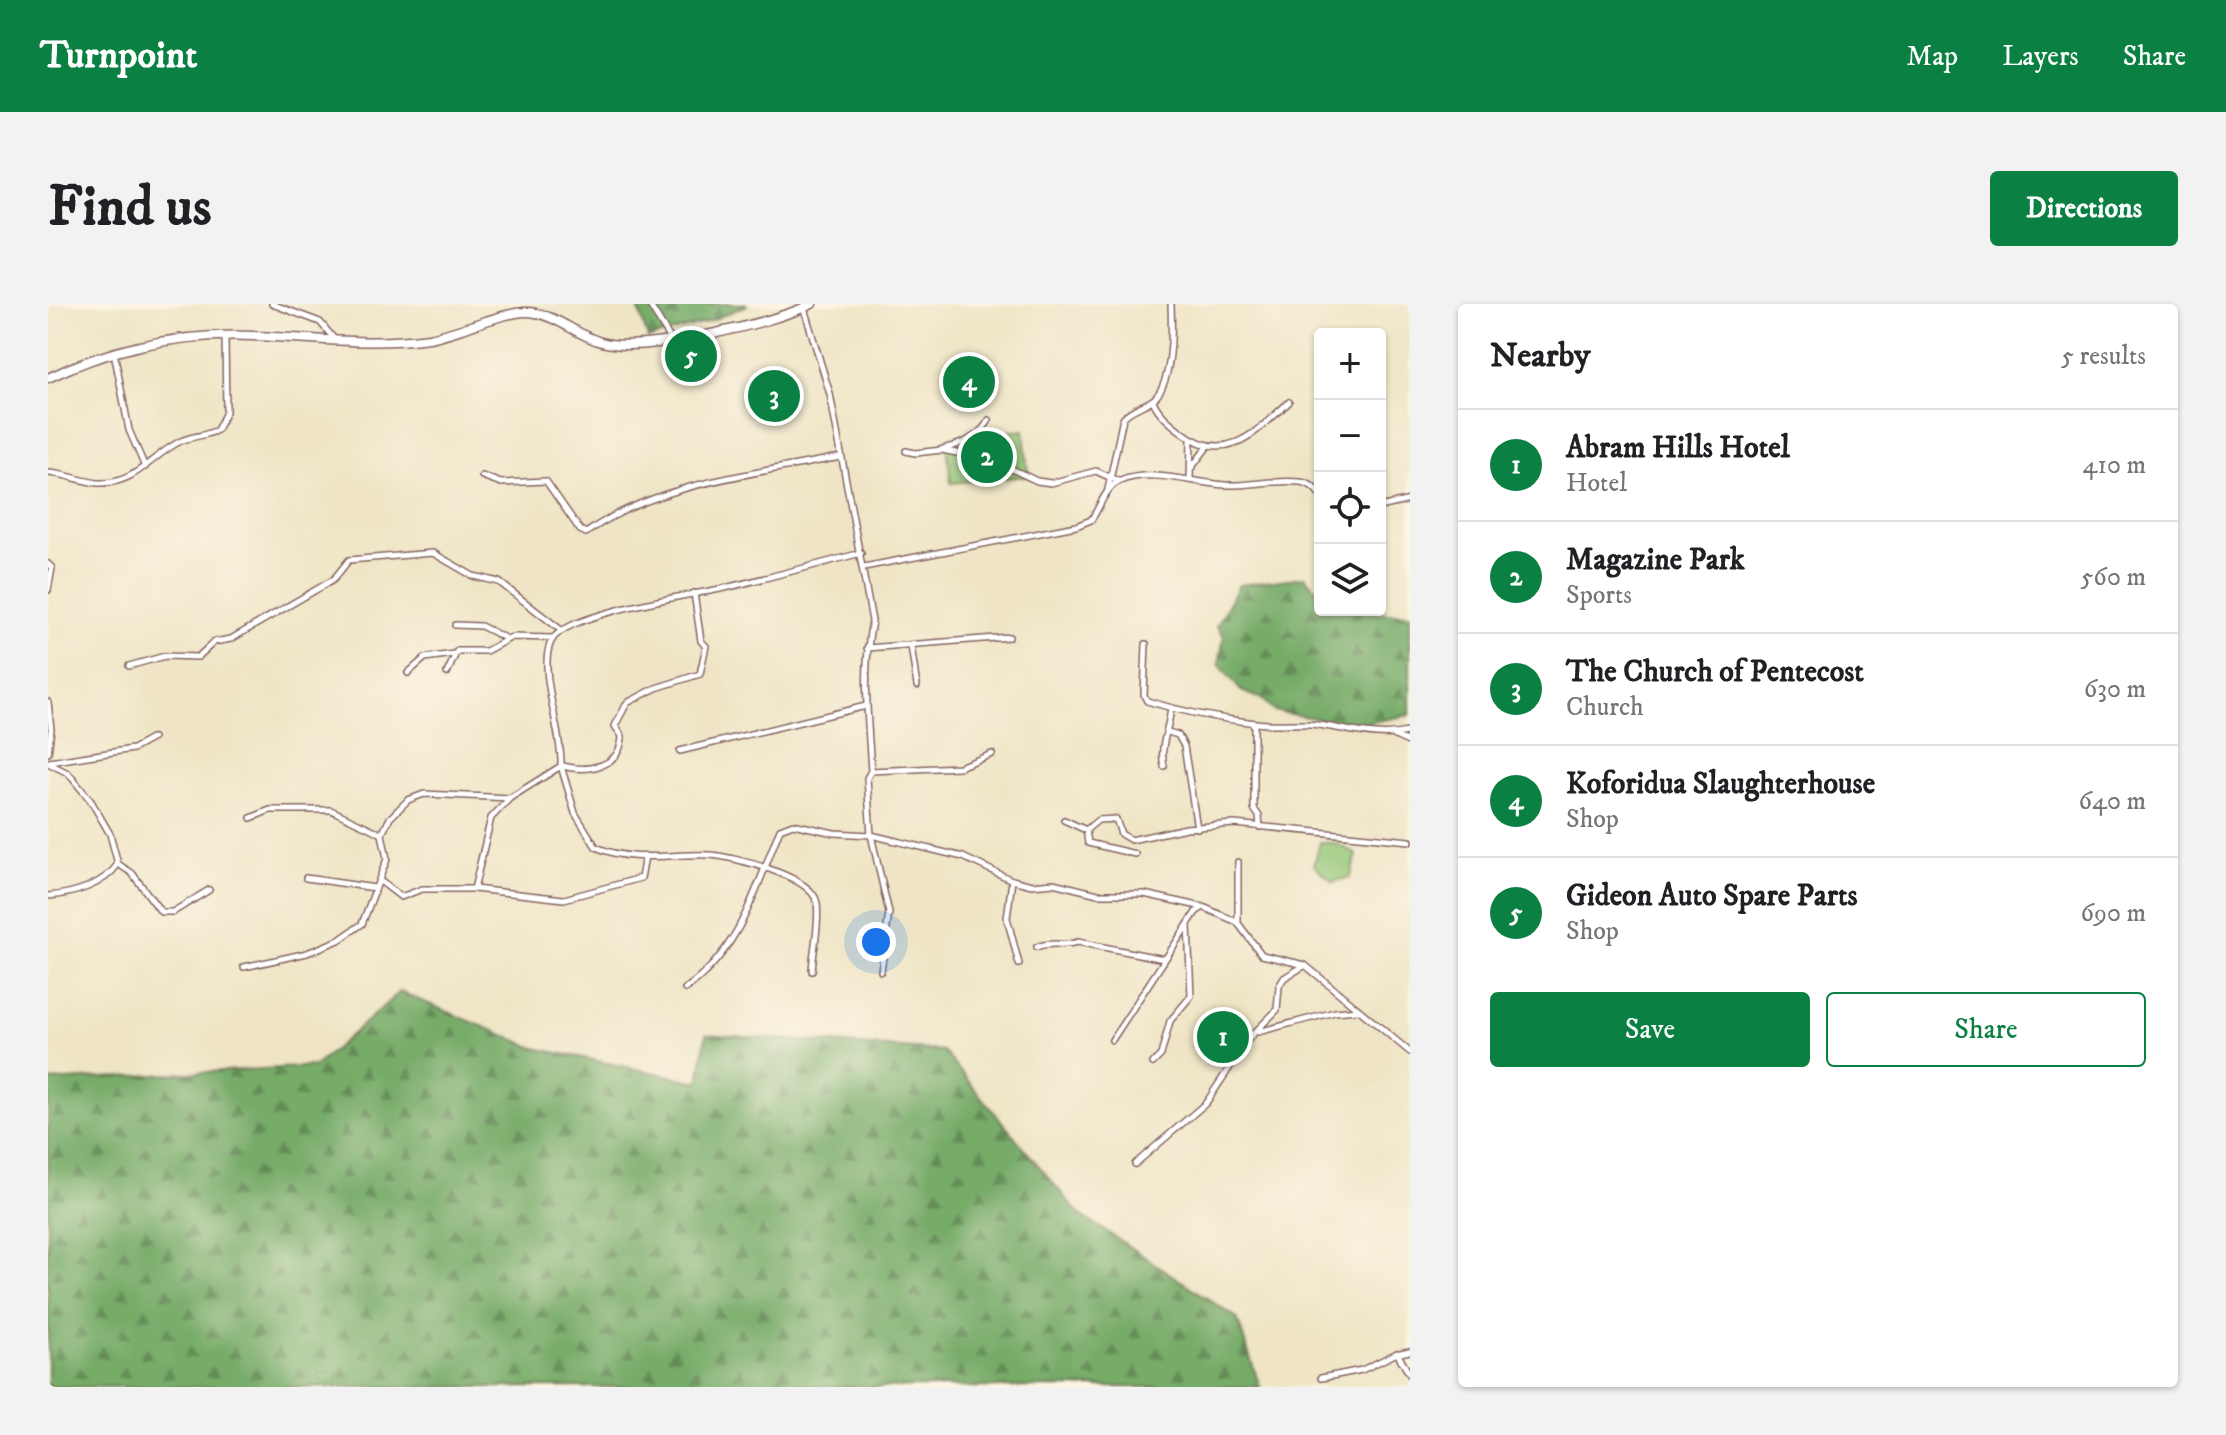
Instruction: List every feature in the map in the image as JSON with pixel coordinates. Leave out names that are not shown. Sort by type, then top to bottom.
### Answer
[{"type":"main road","points":[[48,378],[113,351],[169,340],[225,336],[336,341],[429,338],[528,312],[614,345],[644,344],[670,338],[696,339],[808,306]]},
{"type":"street","points":[[272,304],[320,322],[336,341]]},
{"type":"street","points":[[649,304],[670,338]]},
{"type":"street","points":[[1108,490],[1123,418],[1153,400],[1160,392],[1173,342],[1171,304]]},
{"type":"street","points":[[808,306],[830,394],[872,621],[867,648],[866,706],[871,771],[867,778],[871,835],[889,913],[881,971]]},
{"type":"street","points":[[48,473],[65,473],[97,483],[124,480],[178,442],[212,433],[223,423],[226,412],[225,336]]},
{"type":"street","points":[[113,351],[129,430],[145,467]]},
{"type":"street","points":[[1153,400],[1159,411],[1191,439],[1208,446],[1227,446],[1250,436],[1289,402]]},
{"type":"street","points":[[906,451],[942,450],[964,444],[984,429],[989,420]]},
{"type":"street","points":[[1190,480],[1191,439]]},
{"type":"street","points":[[1191,468],[1208,446]]},
{"type":"street","points":[[942,450],[995,461],[1037,481],[1051,483],[1096,471],[1118,481],[1144,477],[1227,485],[1301,482],[1314,489]]},
{"type":"street","points":[[482,476],[501,483],[546,481],[580,530],[586,533],[612,514],[684,490],[840,457]]},
{"type":"street","points":[[864,567],[1076,526],[1091,520],[1108,490],[1118,481]]},
{"type":"street","points":[[1386,506],[1410,500]]},
{"type":"street","points":[[129,666],[165,656],[198,657],[214,642],[231,639],[333,580],[349,560],[415,553],[433,553],[473,576],[499,582],[562,631]]},
{"type":"street","points":[[408,673],[425,658],[461,650],[486,651],[507,639],[522,636],[552,638],[562,631],[615,611],[861,553]]},
{"type":"street","points":[[48,564],[52,568],[48,590]]},
{"type":"street","points":[[474,889],[491,818],[510,798],[561,766],[591,770],[610,761],[621,749],[622,736],[615,726],[627,703],[656,688],[700,674],[706,646],[701,641],[694,593]]},
{"type":"street","points":[[455,625],[481,626],[507,639]]},
{"type":"street","points":[[867,648],[1009,637]]},
{"type":"street","points":[[552,638],[547,660],[562,739],[561,766],[575,813],[591,843],[624,857],[661,859],[708,855],[764,868],[811,890],[817,903],[812,971]]},
{"type":"street","points":[[1146,644],[1145,699],[1171,708],[1254,723],[1316,724],[1394,736],[1410,743]]},
{"type":"street","points":[[911,646],[917,686]]},
{"type":"street","points":[[447,673],[454,654]]},
{"type":"street","points":[[48,702],[51,729],[48,753]]},
{"type":"street","points":[[680,751],[866,706]]},
{"type":"street","points":[[1164,766],[1162,748],[1171,708]]},
{"type":"street","points":[[1254,723],[1254,809],[1259,816],[1260,827]]},
{"type":"street","points":[[1394,736],[1410,731]]},
{"type":"street","points":[[1168,732],[1178,735],[1184,746],[1197,828]]},
{"type":"street","points":[[48,762],[133,749],[153,738]]},
{"type":"street","points":[[871,771],[959,767],[992,754]]},
{"type":"street","points":[[48,762],[68,773],[91,801],[110,834],[118,864],[132,873],[161,912],[167,914],[209,890]]},
{"type":"street","points":[[244,967],[307,953],[339,940],[362,924],[387,859],[382,834],[400,806],[416,796],[510,798]]},
{"type":"street","points":[[251,818],[270,810],[331,810],[382,834]]},
{"type":"street","points":[[1086,830],[1098,820],[1108,818],[1116,819],[1121,834],[1131,840],[1234,824],[1410,841]]},
{"type":"street","points":[[1064,820],[1086,830]]},
{"type":"street","points":[[685,989],[708,973],[731,943],[762,880],[780,829],[793,824],[846,835],[871,835],[963,857],[1012,880],[1032,885],[1053,883],[1113,896],[1144,894],[1203,907],[1237,922],[1262,955],[1305,965],[1410,1052]]},
{"type":"street","points":[[1086,830],[1088,843],[1135,854]]},
{"type":"street","points":[[380,881],[401,897],[422,889],[474,889],[564,899],[641,878],[645,856]]},
{"type":"street","points":[[1237,922],[1238,862]]},
{"type":"street","points":[[48,896],[83,889],[110,876],[118,864]]},
{"type":"street","points":[[306,878],[375,888]]},
{"type":"street","points":[[1012,880],[1007,918],[1019,964]]},
{"type":"street","points":[[1191,905],[1196,912]]},
{"type":"street","points":[[1112,1040],[1196,912],[1203,907]]},
{"type":"street","points":[[1153,1063],[1161,1055],[1170,1021],[1191,996],[1188,924]]},
{"type":"street","points":[[1037,947],[1045,943],[1067,947],[1078,942],[1164,959]]},
{"type":"street","points":[[1135,1164],[1206,1103],[1254,1034],[1277,1010],[1279,986],[1284,978],[1305,965]]},
{"type":"street","points":[[1254,1034],[1335,1012],[1358,1010]]},
{"type":"street","points":[[1321,1378],[1362,1370],[1397,1353],[1410,1351]]},
{"type":"street","points":[[1397,1353],[1410,1375]]},
{"type":"green space","points":[[637,304],[747,305],[708,322],[648,339]]},
{"type":"green space","points":[[1024,430],[1028,476],[951,483],[946,438]]},
{"type":"green space","points":[[1304,577],[1314,588],[1314,616],[1410,614],[1410,715],[1367,723],[1337,722],[1274,711],[1262,699],[1241,691],[1219,664],[1224,636],[1217,626],[1239,585]]},
{"type":"green space","points":[[1320,842],[1335,843],[1357,855],[1350,877],[1333,882],[1314,865]]},
{"type":"green space","points":[[400,992],[535,1048],[699,1082],[706,1034],[943,1051],[1078,1213],[1237,1318],[1260,1387],[48,1387],[48,1081],[315,1066]]},
{"type":"place","name":"Gideon Auto Spare Parts","points":[[691,356]]},
{"type":"place","name":"Koforidua Slaughterhouse","points":[[969,382]]},
{"type":"place","name":"The Church of Pentecost","points":[[774,396]]},
{"type":"place","name":"Magazine Park","points":[[987,457]]},
{"type":"place","name":"Abram Hills Hotel","points":[[1223,1037]]}]
